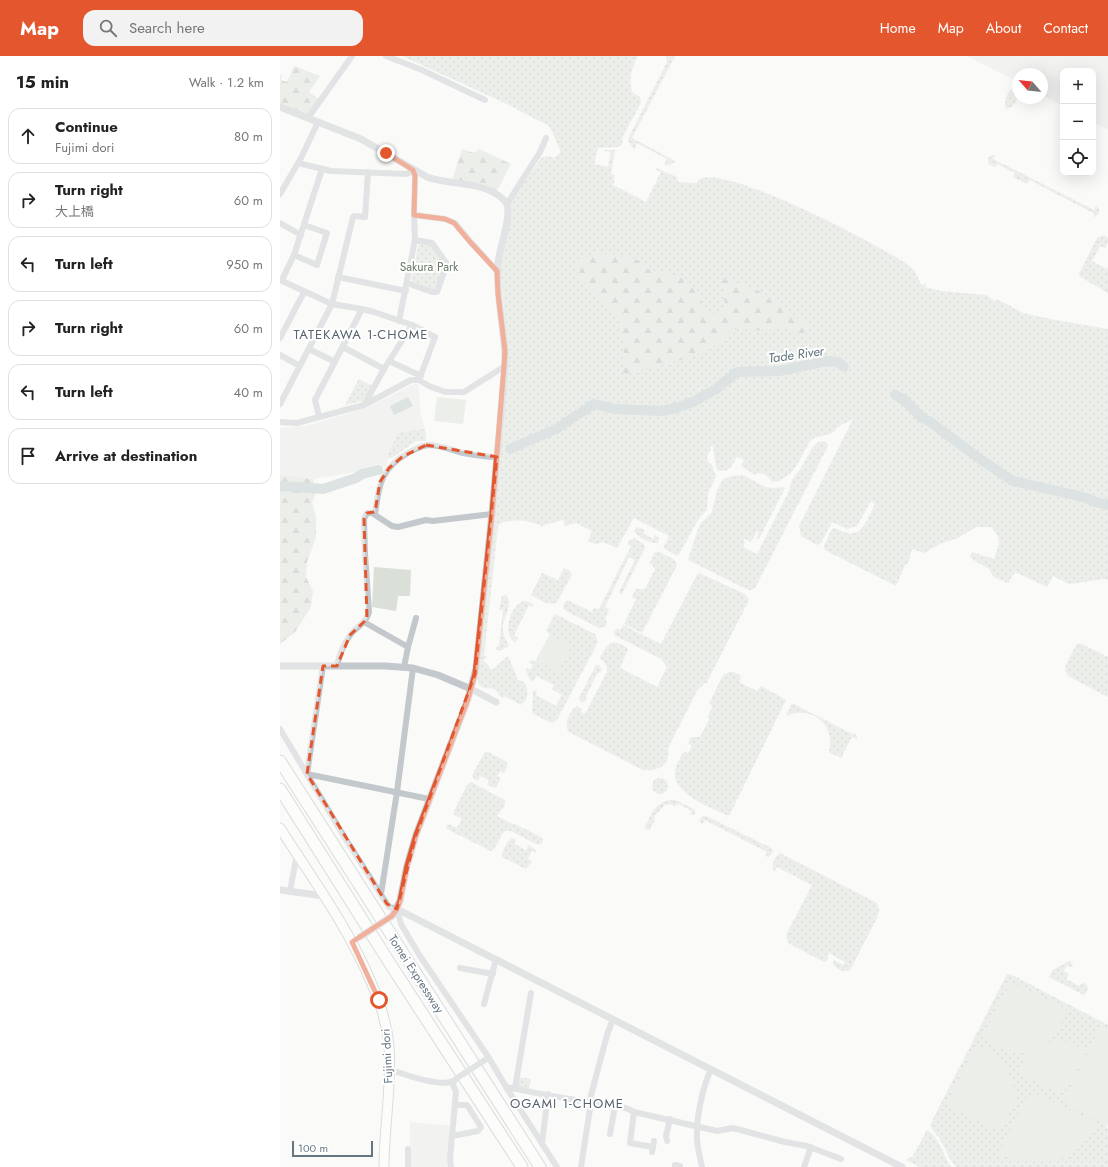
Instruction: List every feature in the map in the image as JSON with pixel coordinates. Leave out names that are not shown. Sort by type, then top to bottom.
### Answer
[{"type":"highway","name":"Tomei Expressway","points":[[280,761],[540,1167]]},
{"type":"highway","name":"Tomei Expressway","points":[[280,789],[522,1167]]},
{"type":"main road","name":"Fujimi dori","points":[[280,828],[324,896],[356,939],[382,1012],[389,1045],[384,1167]]},
{"type":"street","points":[[308,118],[352,56]]},
{"type":"street","points":[[386,56],[422,70],[485,100]]},
{"type":"street","points":[[280,107],[376,147],[413,170],[433,179],[488,190],[501,198],[507,204]]},
{"type":"street","points":[[280,194],[298,163],[318,122]]},
{"type":"street","points":[[356,939],[392,916],[397,909],[407,866],[429,799],[471,689],[477,663],[492,514],[505,351],[498,294],[498,255],[507,218],[507,204],[540,152],[546,138]]},
{"type":"street","points":[[298,163],[331,171],[407,174],[413,170]]},
{"type":"street","points":[[322,169],[294,255],[281,280],[332,304],[362,309],[412,325],[435,337],[420,378]]},
{"type":"street","points":[[399,321],[416,240],[414,215],[415,176],[413,170]]},
{"type":"street","points":[[280,404],[332,304],[352,217],[365,217],[368,172]]},
{"type":"street","points":[[414,215],[445,219],[454,223],[497,271]]},
{"type":"street","points":[[280,223],[301,235]]},
{"type":"street","points":[[294,255],[318,265],[328,233],[304,225]]},
{"type":"street","points":[[407,283],[432,292],[437,292],[447,264],[432,243],[416,240]]},
{"type":"street","points":[[338,277],[406,291]]},
{"type":"street","points":[[280,338],[304,292]]},
{"type":"street","points":[[319,416],[315,400],[362,309]]},
{"type":"street","points":[[364,405],[384,369],[412,325]]},
{"type":"street","points":[[343,347],[384,369]]},
{"type":"street","points":[[309,349],[335,362]]},
{"type":"street","points":[[280,355],[300,366]]},
{"type":"street","points":[[389,361],[420,378],[429,386],[445,392],[464,392],[504,366]]},
{"type":"street","points":[[280,422],[297,422],[364,405],[411,380],[420,378]]},
{"type":"street","points":[[375,514],[380,482],[389,468],[397,460],[410,452],[426,445],[463,453],[497,457]]},
{"type":"street","points":[[337,666],[342,648],[353,631],[367,619],[369,612],[364,519],[367,513],[375,514],[392,526],[398,527],[426,520],[433,521],[492,514]]},
{"type":"street","points":[[404,667],[416,618]]},
{"type":"street","points":[[364,622],[408,646]]},
{"type":"street","points":[[280,666],[413,668],[430,672],[471,689],[496,702]]},
{"type":"street","points":[[307,774],[323,666]]},
{"type":"street","points":[[381,894],[397,792],[413,668]]},
{"type":"street","points":[[280,729],[283,742],[307,774],[345,838],[389,907],[397,909],[496,959],[902,1167]]},
{"type":"street","points":[[307,774],[429,799]]},
{"type":"street","points":[[290,891],[296,854]]},
{"type":"street","points":[[280,890],[324,896]]},
{"type":"street","points":[[397,909],[401,924],[408,936],[557,1167]]},
{"type":"street","points":[[484,1004],[496,959]]},
{"type":"street","points":[[460,968],[493,974]]},
{"type":"street","points":[[515,1088],[531,993]]},
{"type":"street","points":[[581,1167],[592,1102],[590,1099],[607,1035],[613,1019]]},
{"type":"street","points":[[389,1069],[414,1077],[438,1082],[452,1082],[487,1059]]},
{"type":"street","points":[[702,1167],[698,1152],[697,1133],[702,1098],[711,1069]]},
{"type":"street","points":[[451,1167],[456,1092],[452,1082]]},
{"type":"street","points":[[506,1087],[630,1109],[634,1112],[716,1131],[733,1128],[811,1147],[841,1159]]},
{"type":"street","points":[[542,1143],[548,1094]]},
{"type":"street","points":[[452,1136],[478,1131],[481,1127],[467,1105],[455,1105]]},
{"type":"street","points":[[610,1134],[615,1106]]},
{"type":"street","points":[[634,1112],[630,1143],[653,1147]]},
{"type":"street","points":[[667,1141],[666,1136],[670,1120]]},
{"type":"street","points":[[804,1167],[811,1147]]},
{"type":"street","points":[[408,1149],[408,1167]]},
{"type":"highlighted area","points":[[426,445],[497,457],[475,674],[416,835],[397,909],[387,904],[307,774],[323,666],[337,666],[350,635],[367,619],[364,519],[367,513],[375,512],[380,482],[389,468],[402,457]]},
{"type":"shaded area","points":[[967,56],[1108,56],[1108,130],[1096,124],[1096,68],[1060,68],[1060,104],[1048,98],[1048,68],[1012,68],[1012,79]]},
{"type":"shaded area","points":[[414,384],[418,384],[421,415],[425,429],[402,431],[393,441],[386,467],[313,479],[280,475],[280,428],[306,426],[366,408]]},
{"type":"shaded area","points":[[408,397],[413,406],[394,415],[390,406]]},
{"type":"shaded area","points":[[410,1122],[452,1126],[449,1167],[410,1167]]},
{"type":"green space","points":[[402,56],[638,56],[632,69],[630,82],[632,92],[640,97],[641,103],[623,136],[622,145],[617,147],[598,148],[594,164],[608,167],[611,152],[604,151],[615,150],[611,174],[615,175],[613,185],[646,202],[661,172],[655,169],[656,168],[677,177],[678,182],[696,183],[702,178],[720,178],[744,185],[775,197],[841,227],[911,267],[922,285],[926,283],[925,287],[941,291],[986,295],[995,301],[997,299],[1023,313],[1108,329],[1108,580],[1105,579],[1069,584],[1053,576],[1047,587],[1015,572],[1008,583],[994,577],[989,569],[972,559],[970,556],[972,552],[994,559],[999,542],[999,538],[991,527],[976,527],[958,538],[942,543],[924,553],[912,549],[908,564],[905,565],[896,586],[825,550],[824,545],[832,529],[853,533],[862,528],[875,504],[871,501],[857,526],[847,529],[832,522],[821,543],[817,545],[801,536],[799,526],[853,419],[838,427],[832,433],[814,438],[810,441],[791,473],[779,481],[772,482],[762,473],[755,475],[741,466],[744,460],[737,457],[728,469],[720,471],[716,468],[713,446],[710,446],[711,450],[707,456],[708,462],[712,465],[716,477],[708,493],[707,510],[698,520],[678,556],[663,548],[669,536],[634,518],[617,548],[603,542],[595,544],[588,541],[592,531],[576,523],[565,526],[564,521],[562,520],[541,526],[532,522],[521,521],[501,523],[498,526],[484,656],[487,656],[483,660],[492,670],[508,656],[518,680],[524,682],[526,685],[527,697],[521,705],[504,696],[503,698],[501,697],[494,689],[480,686],[478,683],[478,675],[497,495],[506,329],[500,266],[511,213],[510,203],[541,158],[547,156],[554,158],[561,152],[550,127],[547,125],[509,105]]},
{"type":"green space","points":[[666,56],[675,56],[632,138],[675,161],[672,164],[664,165],[667,159],[637,143],[634,150],[628,140],[667,62]]},
{"type":"green space","points":[[294,66],[320,76],[309,92],[319,99],[309,114],[280,104],[280,75],[282,76],[281,80],[287,82]]},
{"type":"green space","points":[[1012,90],[1012,104],[1014,104],[1006,109],[1006,98]]},
{"type":"green space","points":[[462,149],[474,153],[479,149],[511,164],[497,191],[483,184],[452,180]]},
{"type":"green space","points":[[995,155],[993,159],[1094,210],[1096,206],[1099,209],[1099,213],[1097,216],[1093,217],[1095,214],[1030,180],[1027,184],[1013,177],[1015,173],[997,164],[995,167],[988,164],[988,158]]},
{"type":"green space","points":[[1104,235],[1108,238],[1108,242],[1105,248],[1100,246],[1092,261],[1107,269],[1108,267],[1108,293],[1079,276],[1097,238]]},
{"type":"green space","name":"Sakura Park","points":[[419,243],[431,246],[443,261],[444,266],[436,289],[434,290],[412,282],[411,280]]},
{"type":"green space","points":[[598,253],[616,254],[641,261],[644,268],[686,279],[701,297],[703,310],[708,314],[719,314],[725,307],[722,278],[754,288],[786,307],[793,316],[809,322],[808,332],[796,334],[786,329],[778,328],[768,331],[733,329],[710,349],[667,364],[623,374],[623,342],[618,318],[606,302],[579,276],[574,260]]},
{"type":"green space","points":[[359,379],[372,386],[362,401],[345,405]]},
{"type":"green space","points":[[437,397],[466,400],[463,424],[434,421]]},
{"type":"green space","points":[[425,429],[426,441],[416,441],[392,458],[387,458],[396,437],[399,434],[408,431]]},
{"type":"green space","points":[[824,441],[828,444],[827,448],[755,588],[748,590],[688,560],[698,529],[701,523],[712,512],[717,490],[723,479],[743,475],[765,487],[785,488],[759,539],[756,539],[759,533],[757,531],[751,542],[744,539],[743,540],[745,542],[743,547],[757,554],[789,491],[792,480],[813,447],[818,442]]},
{"type":"green space","points":[[280,475],[313,479],[316,493],[312,502],[316,517],[316,537],[307,562],[306,577],[313,591],[311,607],[295,632],[280,644]]},
{"type":"green space","points":[[637,527],[645,530],[643,533],[653,539],[655,535],[659,538],[658,543],[645,540],[638,536],[634,531]]},
{"type":"green space","points":[[634,538],[644,544],[645,548],[622,594],[620,594],[619,592],[635,560],[629,557],[605,607],[609,609],[605,619],[607,622],[605,627],[599,628],[566,611],[563,608],[567,600],[592,612],[594,608],[599,609],[631,546],[627,544]]},
{"type":"green space","points":[[655,552],[660,552],[675,560],[677,565],[642,633],[624,624],[636,599],[632,597],[636,589],[645,589],[655,569],[650,562]]},
{"type":"green space","points":[[374,567],[411,570],[410,596],[398,596],[396,611],[372,607]]},
{"type":"green space","points":[[564,568],[572,574],[557,602],[550,604],[531,595],[542,573],[558,580]]},
{"type":"green space","points":[[699,573],[745,594],[749,600],[707,682],[698,689],[668,748],[668,759],[666,763],[659,768],[643,770],[569,732],[567,729],[567,722],[570,714],[577,706],[582,709],[581,712],[585,714],[607,672],[606,664],[600,658],[608,645],[616,643],[628,649],[620,668],[657,687],[667,667],[661,659],[614,635],[614,632],[617,628],[621,630],[623,625],[661,644]]},
{"type":"green space","points":[[506,595],[509,603],[503,631],[509,646],[500,651],[495,649],[499,646],[503,610],[499,610],[502,596]]},
{"type":"green space","points":[[525,601],[533,604],[533,607],[529,605],[514,635],[518,638],[515,642],[511,638],[508,626],[515,607]]},
{"type":"green space","points":[[555,614],[595,634],[598,642],[557,720],[551,723],[532,713],[533,691],[537,690],[536,695],[556,706],[562,695],[552,689],[554,685],[536,676],[533,682],[530,680],[526,670],[527,668],[531,669],[533,665],[529,663],[531,660],[535,662],[550,634],[546,631]]},
{"type":"green space","points":[[551,635],[572,646],[558,672],[537,661]]},
{"type":"green space","points":[[1079,643],[1108,657],[1108,697],[1068,676],[1065,670],[1066,665],[1075,647]]},
{"type":"green space","points":[[596,665],[599,665],[602,670],[597,674],[586,696],[586,701],[581,702],[579,698]]},
{"type":"green space","points":[[729,672],[740,675],[741,678],[739,682],[757,691],[761,686],[786,700],[729,816],[694,799],[686,793],[680,787],[676,779],[675,771],[677,763],[684,751],[688,753],[692,746],[688,743],[691,737],[700,737],[710,718],[707,717],[713,706],[709,704],[721,679]]},
{"type":"green space","points":[[792,703],[854,735],[855,733],[857,739],[852,737],[841,758],[829,752],[829,733],[825,725],[820,719],[804,713],[795,713],[786,716]]},
{"type":"green space","points":[[485,752],[488,752],[508,764],[504,773],[500,771],[497,776],[501,778],[496,788],[487,785],[489,780],[480,776],[478,781],[472,777]]},
{"type":"green space","points":[[657,778],[663,778],[668,783],[666,792],[663,794],[657,794],[652,789],[652,783]]},
{"type":"green space","points":[[471,782],[505,800],[505,805],[497,816],[539,836],[543,839],[542,843],[539,845],[536,844],[511,831],[506,831],[491,851],[447,829],[446,826],[448,824],[457,828],[462,819],[454,815],[454,811],[467,785]]},
{"type":"green space","points":[[672,800],[678,801],[695,810],[695,814],[690,814],[692,811],[679,804],[674,806],[670,804],[665,805],[654,816],[655,820],[649,830],[646,829],[645,826],[655,809],[662,803]]},
{"type":"green space","points":[[703,816],[706,816],[771,848],[773,852],[769,857],[765,856],[767,852],[705,820],[702,824],[699,820]]},
{"type":"green space","points":[[512,838],[516,839],[514,844],[526,850],[529,845],[536,850],[536,853],[532,851],[528,859],[532,861],[526,869],[502,857],[505,846]]},
{"type":"green space","points":[[780,853],[877,903],[879,909],[878,916],[850,970],[843,971],[836,967],[833,964],[834,960],[843,965],[845,962],[829,953],[828,960],[824,962],[788,943],[786,935],[812,885],[777,867],[775,871],[772,868],[775,858]]},
{"type":"green space","points":[[1069,961],[1073,966],[1071,967],[1067,965],[1064,971],[1069,974],[1066,979],[1079,986],[1084,982],[1088,987],[1084,995],[1049,977],[1053,970]]},
{"type":"green space","points":[[1007,974],[1012,975],[1108,1025],[1108,1124],[1106,1128],[1108,1129],[1108,1167],[956,1167],[949,1158],[941,1141],[930,1125]]},
{"type":"green space","points":[[1014,984],[1067,1010],[1063,1021],[1057,1030],[1041,1045],[1059,1041],[1070,1043],[1087,1051],[1067,1089],[1060,1092],[1055,1092],[1017,1071],[1027,1055],[1033,1049],[1020,1052],[1007,1050],[982,1039],[1008,986]]},
{"type":"green space","points":[[1102,1028],[1108,1031],[1108,1120],[1106,1124],[1066,1104],[1066,1097],[1094,1041],[1098,1029]]},
{"type":"green space","points":[[977,1044],[999,1060],[1014,1086],[1014,1104],[1000,1131],[949,1106],[948,1100]]},
{"type":"green space","points":[[518,1077],[531,1079],[529,1089],[516,1086]]},
{"type":"green space","points":[[1036,1093],[1098,1123],[1089,1137],[1079,1148],[1056,1160],[1029,1161],[998,1155],[1027,1097]]},
{"type":"green space","points":[[927,1130],[935,1137],[951,1167],[920,1167],[906,1160],[913,1156]]},
{"type":"waterway","name":"Tade River","points":[[510,449],[556,429],[594,404],[615,409],[662,411],[693,402],[716,389],[737,372],[779,371],[827,361],[838,362],[844,367]]},
{"type":"waterway","name":"Tade River","points":[[895,395],[906,401],[922,418],[929,421],[980,459],[1013,481],[1087,498],[1095,502],[1108,505]]},
{"type":"waterway","name":"Tade River","points":[[280,486],[323,489],[356,478],[362,474],[378,470]]},
{"type":"district","name":"TATEKAWA 1-CHOME","points":[[361,334]]},
{"type":"district","name":"OGAMI 1-CHOME","points":[[567,1103]]},
{"type":"route","points":[[379,1000],[352,942],[392,916],[397,909],[416,835],[438,774],[468,699],[475,674],[492,514],[505,351],[498,294],[497,271],[454,223],[445,219],[414,215],[415,176],[413,170],[386,153]]}]
